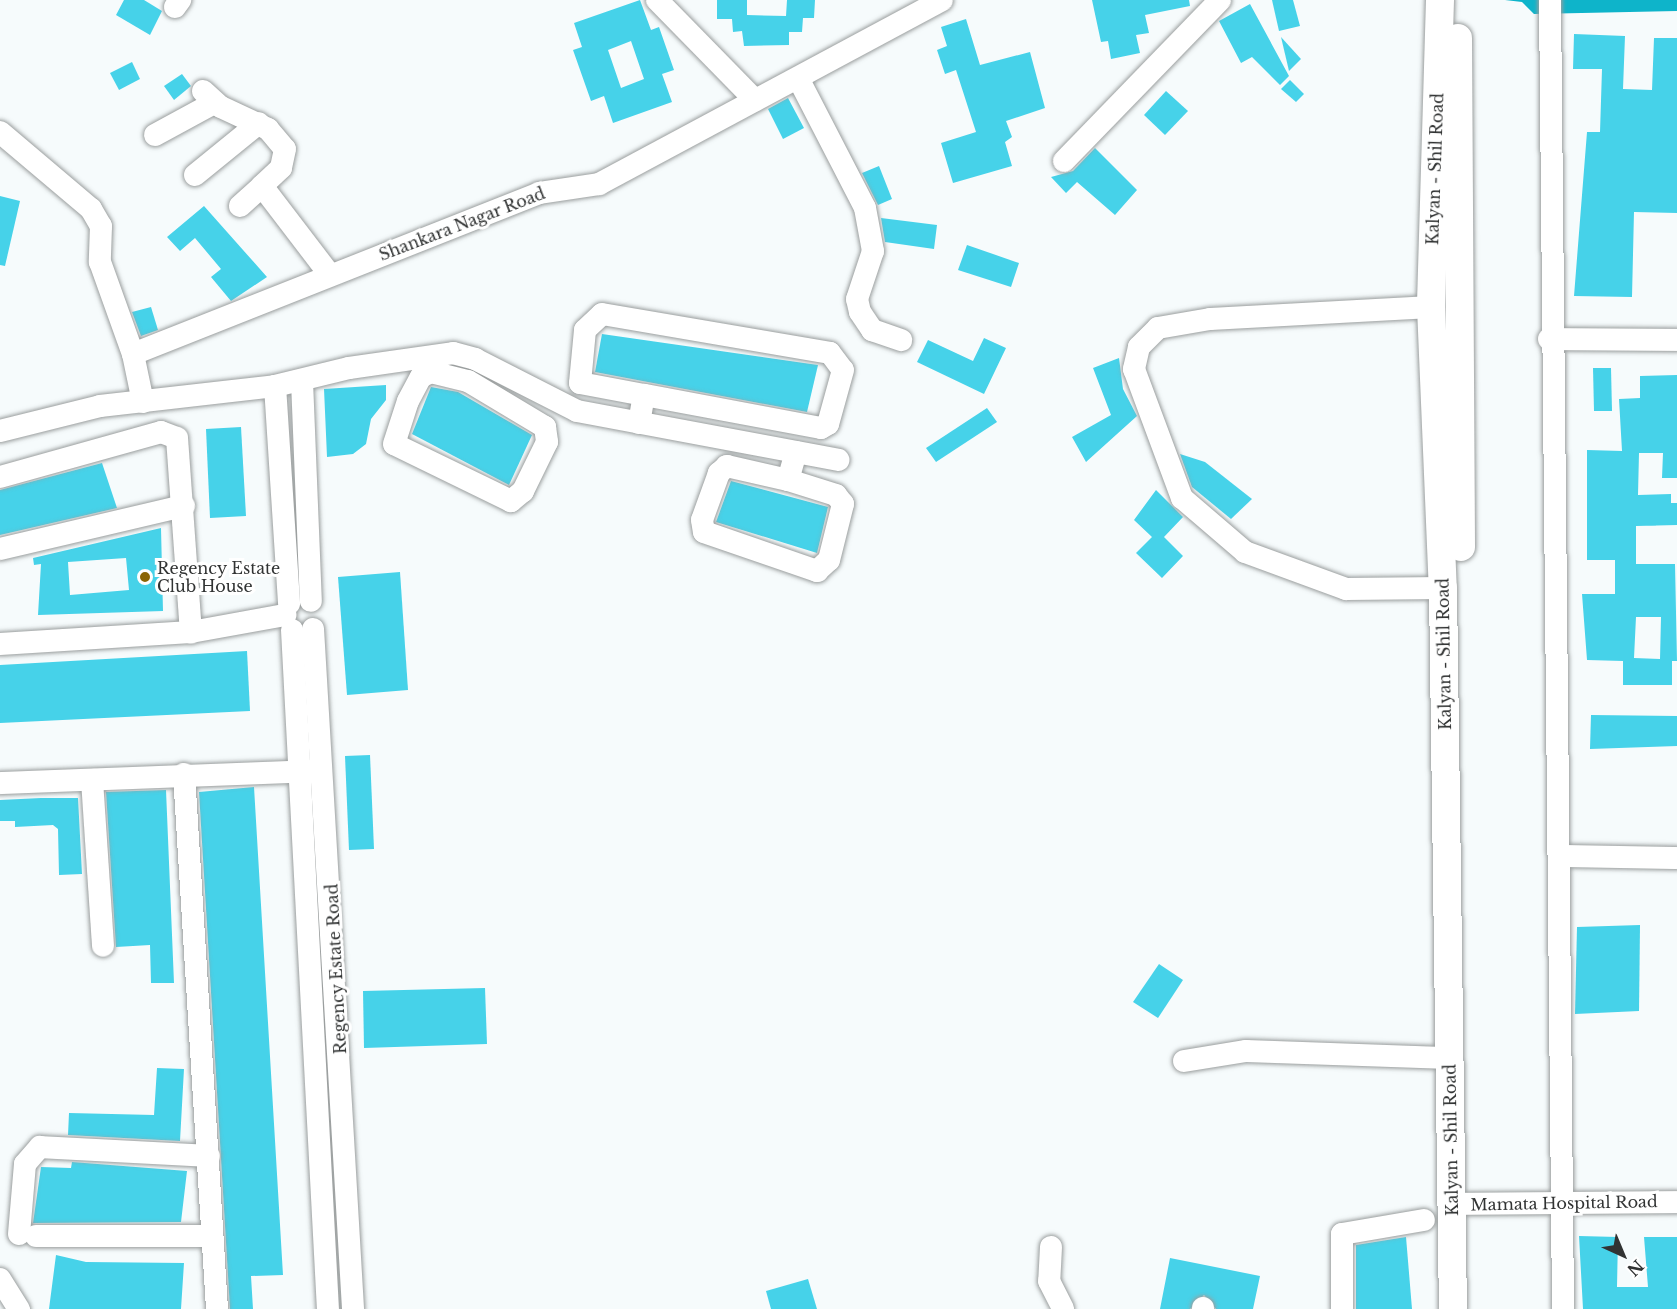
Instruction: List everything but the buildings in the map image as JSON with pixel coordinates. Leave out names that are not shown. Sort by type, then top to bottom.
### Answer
[{"type":"main road","name":"Kalyan - Shil Road","points":[[1440,0],[1431,307],[1443,588],[1450,1058],[1472,1309]]},
{"type":"main road","name":"Kalyan - Shil Road","points":[[1454,1309],[1461,1204],[1458,0]]},
{"type":"street","points":[[657,0],[755,100]]},
{"type":"street","name":"Shankara Nagar Road","points":[[133,354],[539,192],[599,184],[942,0]]},
{"type":"street","points":[[1064,161],[1220,0]]},
{"type":"street","points":[[1549,9],[1549,339],[1562,856],[1563,1309]]},
{"type":"street","points":[[798,78],[865,208],[873,251],[857,299],[860,312],[872,330],[901,340]]},
{"type":"street","points":[[155,135],[208,97],[259,123],[286,155],[262,186],[240,206]]},
{"type":"street","points":[[195,175],[259,123]]},
{"type":"street","points":[[0,132],[91,209],[101,226],[100,262],[133,354],[142,402]]},
{"type":"street","points":[[262,186],[330,275]]},
{"type":"street","points":[[1431,307],[1210,319],[1158,328],[1139,346],[1134,369],[1182,498],[1245,552],[1346,589],[1443,588]]},
{"type":"street","points":[[602,314],[830,353],[843,370],[828,424],[821,428],[644,395],[580,383],[585,330],[602,314]]},
{"type":"street","points":[[1549,339],[1677,340]]},
{"type":"street","points":[[0,431],[100,406],[275,386],[349,368],[453,354],[577,411],[838,460]]},
{"type":"street","points":[[431,372],[468,381],[497,398],[549,433],[523,491],[512,501],[394,444],[408,401],[421,377],[431,372]]},
{"type":"street","points":[[497,398],[508,378]]},
{"type":"street","name":"Regency Estate Road","points":[[302,381],[298,772],[328,1309]]},
{"type":"street","name":"Regency Estate Road","points":[[275,386],[298,616],[324,770],[353,1309]]},
{"type":"street","points":[[639,423],[644,395]]},
{"type":"street","points":[[0,477],[166,432],[177,438],[184,506],[191,632]]},
{"type":"street","points":[[788,480],[796,452]]},
{"type":"street","points":[[727,466],[788,480],[836,495],[843,504],[829,560],[817,571],[704,532],[702,520],[718,473],[727,466]]},
{"type":"street","points":[[0,549],[184,506]]},
{"type":"street","points":[[0,644],[191,632],[298,616]]},
{"type":"street","points":[[0,783],[324,770]]},
{"type":"street","points":[[184,774],[217,1309]]},
{"type":"street","points":[[92,780],[103,946]]},
{"type":"street","points":[[1562,856],[1677,858]]},
{"type":"street","points":[[1184,1061],[1246,1051],[1450,1058]]},
{"type":"street","points":[[315,1058],[341,1057]]},
{"type":"street","points":[[209,1156],[40,1147],[25,1164],[28,1235],[211,1236]]},
{"type":"street","name":"Mamata Hospital Road","points":[[1461,1204],[1677,1202]]},
{"type":"street","points":[[1342,1309],[1342,1234],[1424,1220]]},
{"type":"street","points":[[1051,1247],[1049,1281],[1063,1309]]},
{"type":"street","points":[[0,1279],[19,1309]]},
{"type":"water","points":[[1505,0],[1677,0],[1677,11],[1534,14],[1522,2]]},
{"type":"place","name":"Regency Estate Club House","points":[[145,577]]}]
